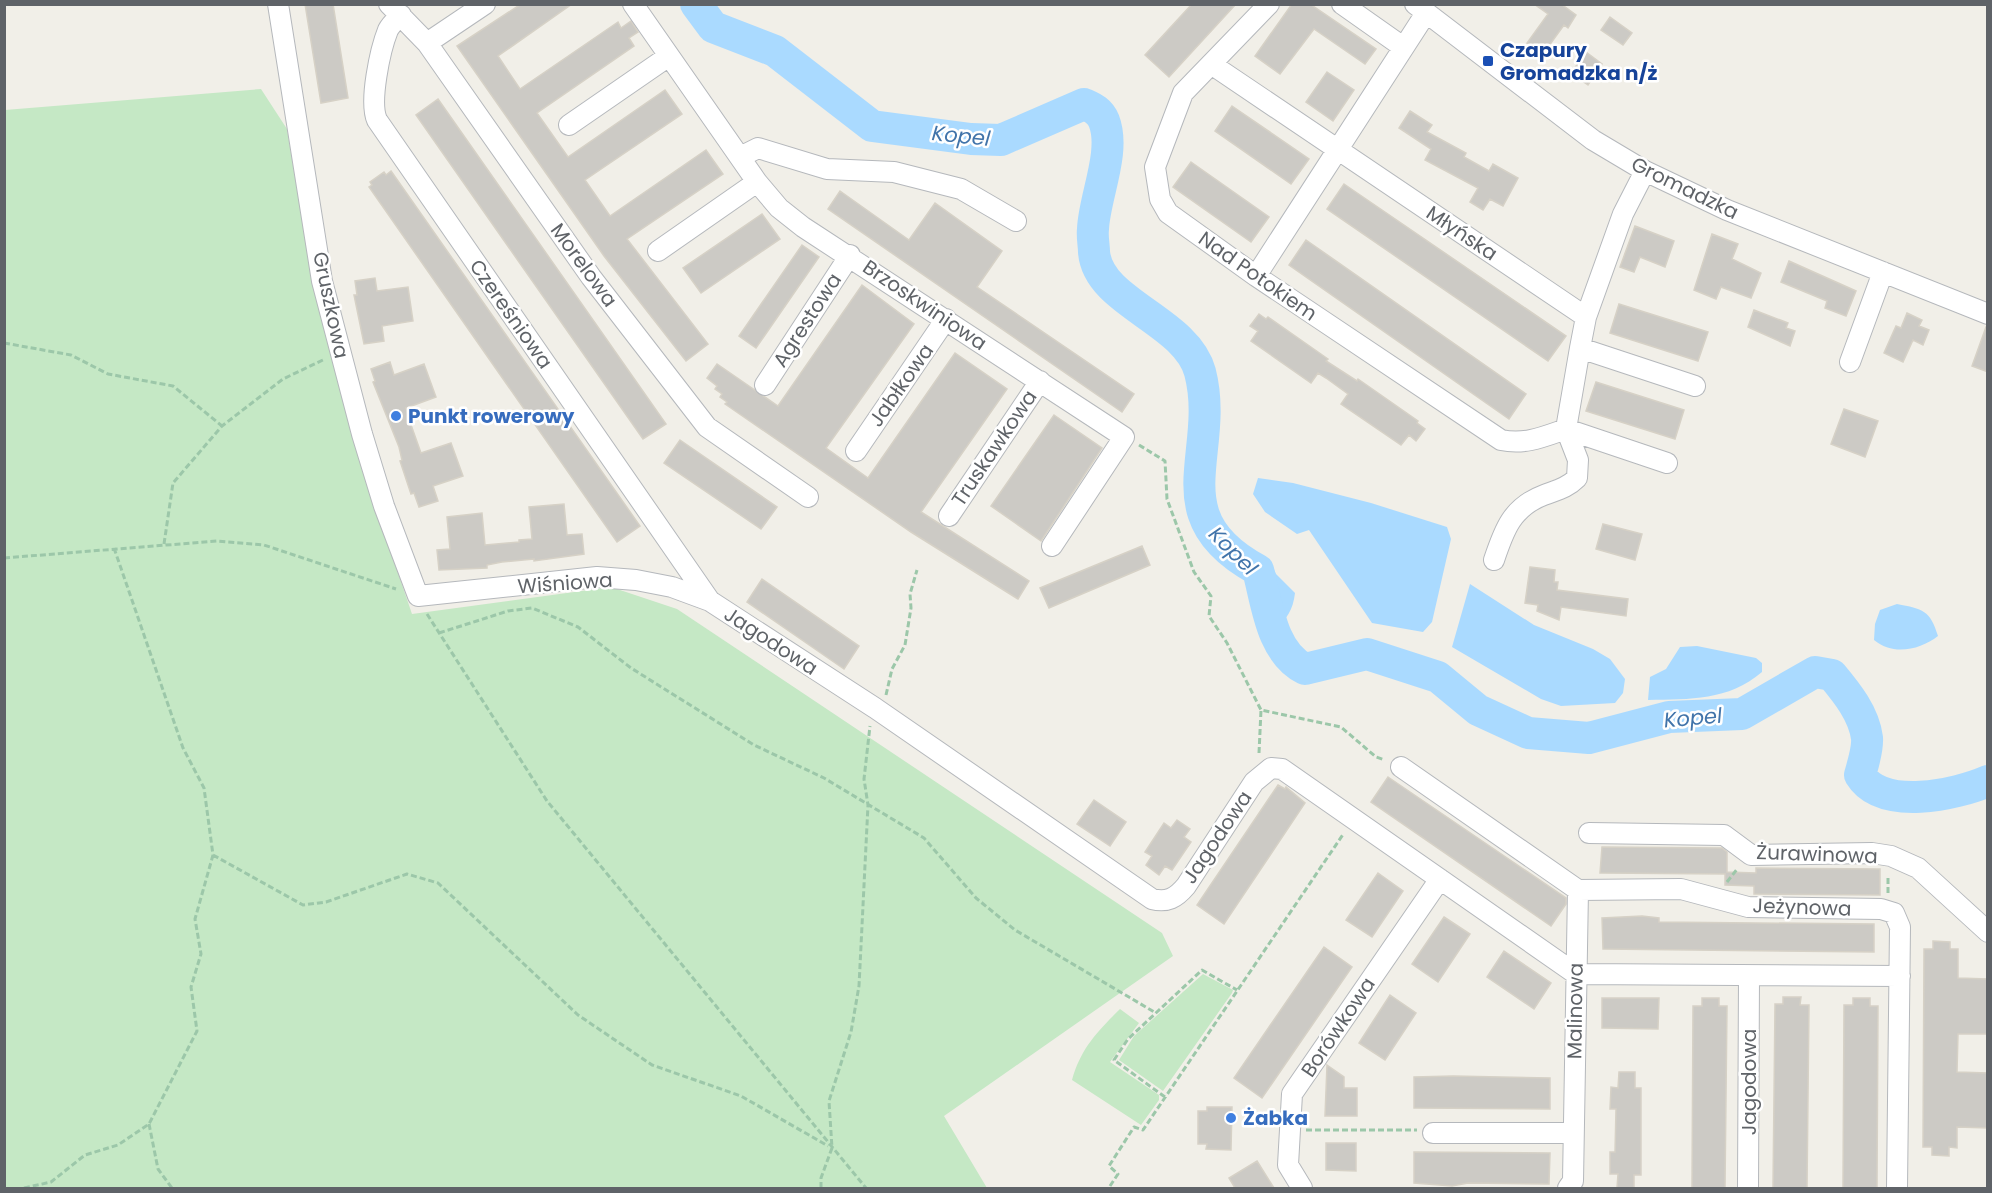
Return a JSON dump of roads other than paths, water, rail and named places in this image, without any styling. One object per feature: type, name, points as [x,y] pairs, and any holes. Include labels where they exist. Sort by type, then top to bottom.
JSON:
[{"type":"street","name":"Gruszkowa","points":[[278,4],[322,281],[384,506],[418,596]]},
{"type":"street","points":[[427,44],[485,4]]},
{"type":"street","name":"Brzoskwiniowa","points":[[633,4],[757,183],[779,208],[1124,437],[1052,546]]},
{"type":"street","name":"Nad Potokiem","points":[[1269,4],[1183,93],[1155,167],[1156,187],[1168,213],[1256,276],[1501,440],[1516,443],[1531,442],[1566,429]]},
{"type":"street","points":[[1342,4],[1403,47]]},
{"type":"street","points":[[1256,276],[1403,47],[1421,9]]},
{"type":"street","name":"Gromadzka","points":[[1421,9],[1593,140],[1645,171],[1727,210],[1988,314]]},
{"type":"street","name":"Morelowa","points":[[395,10],[427,44],[591,277],[707,427],[808,497]]},
{"type":"street","name":"Czereśniowa","points":[[395,10],[387,32],[374,98],[373,110],[378,120],[710,601]]},
{"type":"street","points":[[569,125],[669,56]]},
{"type":"street","name":"Młyńska","points":[[1211,64],[1586,317]]},
{"type":"street","points":[[740,157],[758,148],[827,169],[894,172],[962,189],[1016,221]]},
{"type":"street","points":[[1494,560],[1504,530],[1517,509],[1542,495],[1568,487],[1577,478],[1578,460],[1566,429],[1586,317],[1623,214],[1645,171]]},
{"type":"street","points":[[658,251],[757,183]]},
{"type":"street","name":"Agrestowa","points":[[765,385],[850,255]]},
{"type":"street","points":[[1850,362],[1883,272]]},
{"type":"street","name":"Jabłkowa","points":[[856,451],[946,319]]},
{"type":"street","points":[[1580,348],[1695,386]]},
{"type":"street","name":"Truskawkowa","points":[[949,516],[1040,381]]},
{"type":"street","points":[[1566,429],[1667,463]]},
{"type":"street","name":"Wiśniowa","points":[[418,596],[597,577],[636,580],[672,587],[710,601]]},
{"type":"street","name":"Jagodowa","points":[[710,601],[875,708],[1152,898],[1161,901],[1179,894],[1262,773],[1271,768],[1282,769],[1294,775],[1576,974]]},
{"type":"street","points":[[1401,767],[1578,890]]},
{"type":"street","name":"Żurawinowa","points":[[1589,833],[1724,835],[1749,853],[1872,853],[1888,856],[1918,868],[1988,932]]},
{"type":"street","name":"Borówkowa","points":[[1302,1188],[1288,1165],[1292,1094],[1440,879]]},
{"type":"street","name":"Jeżynowa","points":[[1578,890],[1681,888],[1748,907],[1888,910],[1899,919],[1899,976]]},
{"type":"street","name":"Malinowa","points":[[1568,1188],[1573,1181],[1578,890]]},
{"type":"street","points":[[1576,974],[1899,976],[1897,1188]]},
{"type":"street","name":"Jagodowa","points":[[1748,1188],[1749,976]]},
{"type":"street","points":[[1433,1133],[1573,1133]]},
{"type":"water","points":[[1258,478],[1293,483],[1371,503],[1447,527],[1451,539],[1432,622],[1423,632],[1372,623],[1309,530],[1297,534],[1265,512],[1253,494]]},
{"type":"water","points":[[1272,565],[1276,574],[1295,593],[1289,614],[1274,630],[1260,621],[1252,606],[1246,571]]},
{"type":"water","points":[[1470,584],[1534,625],[1593,649],[1610,659],[1625,679],[1623,693],[1615,703],[1561,706],[1541,699],[1452,647]]},
{"type":"water","points":[[1897,604],[1924,612],[1932,621],[1938,636],[1923,645],[1906,649],[1889,648],[1874,640],[1875,624],[1880,610]]},
{"type":"water","points":[[1697,646],[1756,658],[1762,663],[1762,672],[1736,688],[1722,693],[1694,698],[1648,700],[1650,677],[1666,669],[1680,647]]},
{"type":"waterway","name":"Kopel","points":[[696,4],[713,27],[775,51],[872,126],[971,139],[1001,140],[1084,104],[1098,112],[1104,121],[1107,133],[1106,161],[1093,232],[1094,252],[1099,270],[1110,285],[1178,338],[1192,354],[1200,372],[1204,402],[1199,481],[1201,505],[1210,528],[1228,549],[1258,570],[1272,626],[1278,639],[1285,651],[1305,669],[1367,654],[1438,677],[1478,710],[1528,733],[1589,738],[1669,717],[1742,714],[1815,672],[1832,675],[1859,712],[1867,738],[1860,775],[1871,786],[1885,793],[1920,797],[1958,791],[1988,781]]},
{"type":"place","name":"Czapury Gromadzka n/ż","points":[[1488,61]]},
{"type":"place","name":"Punkt rowerowy","points":[[396,416]]},
{"type":"place","name":"Żabka","points":[[1231,1118]]}]
